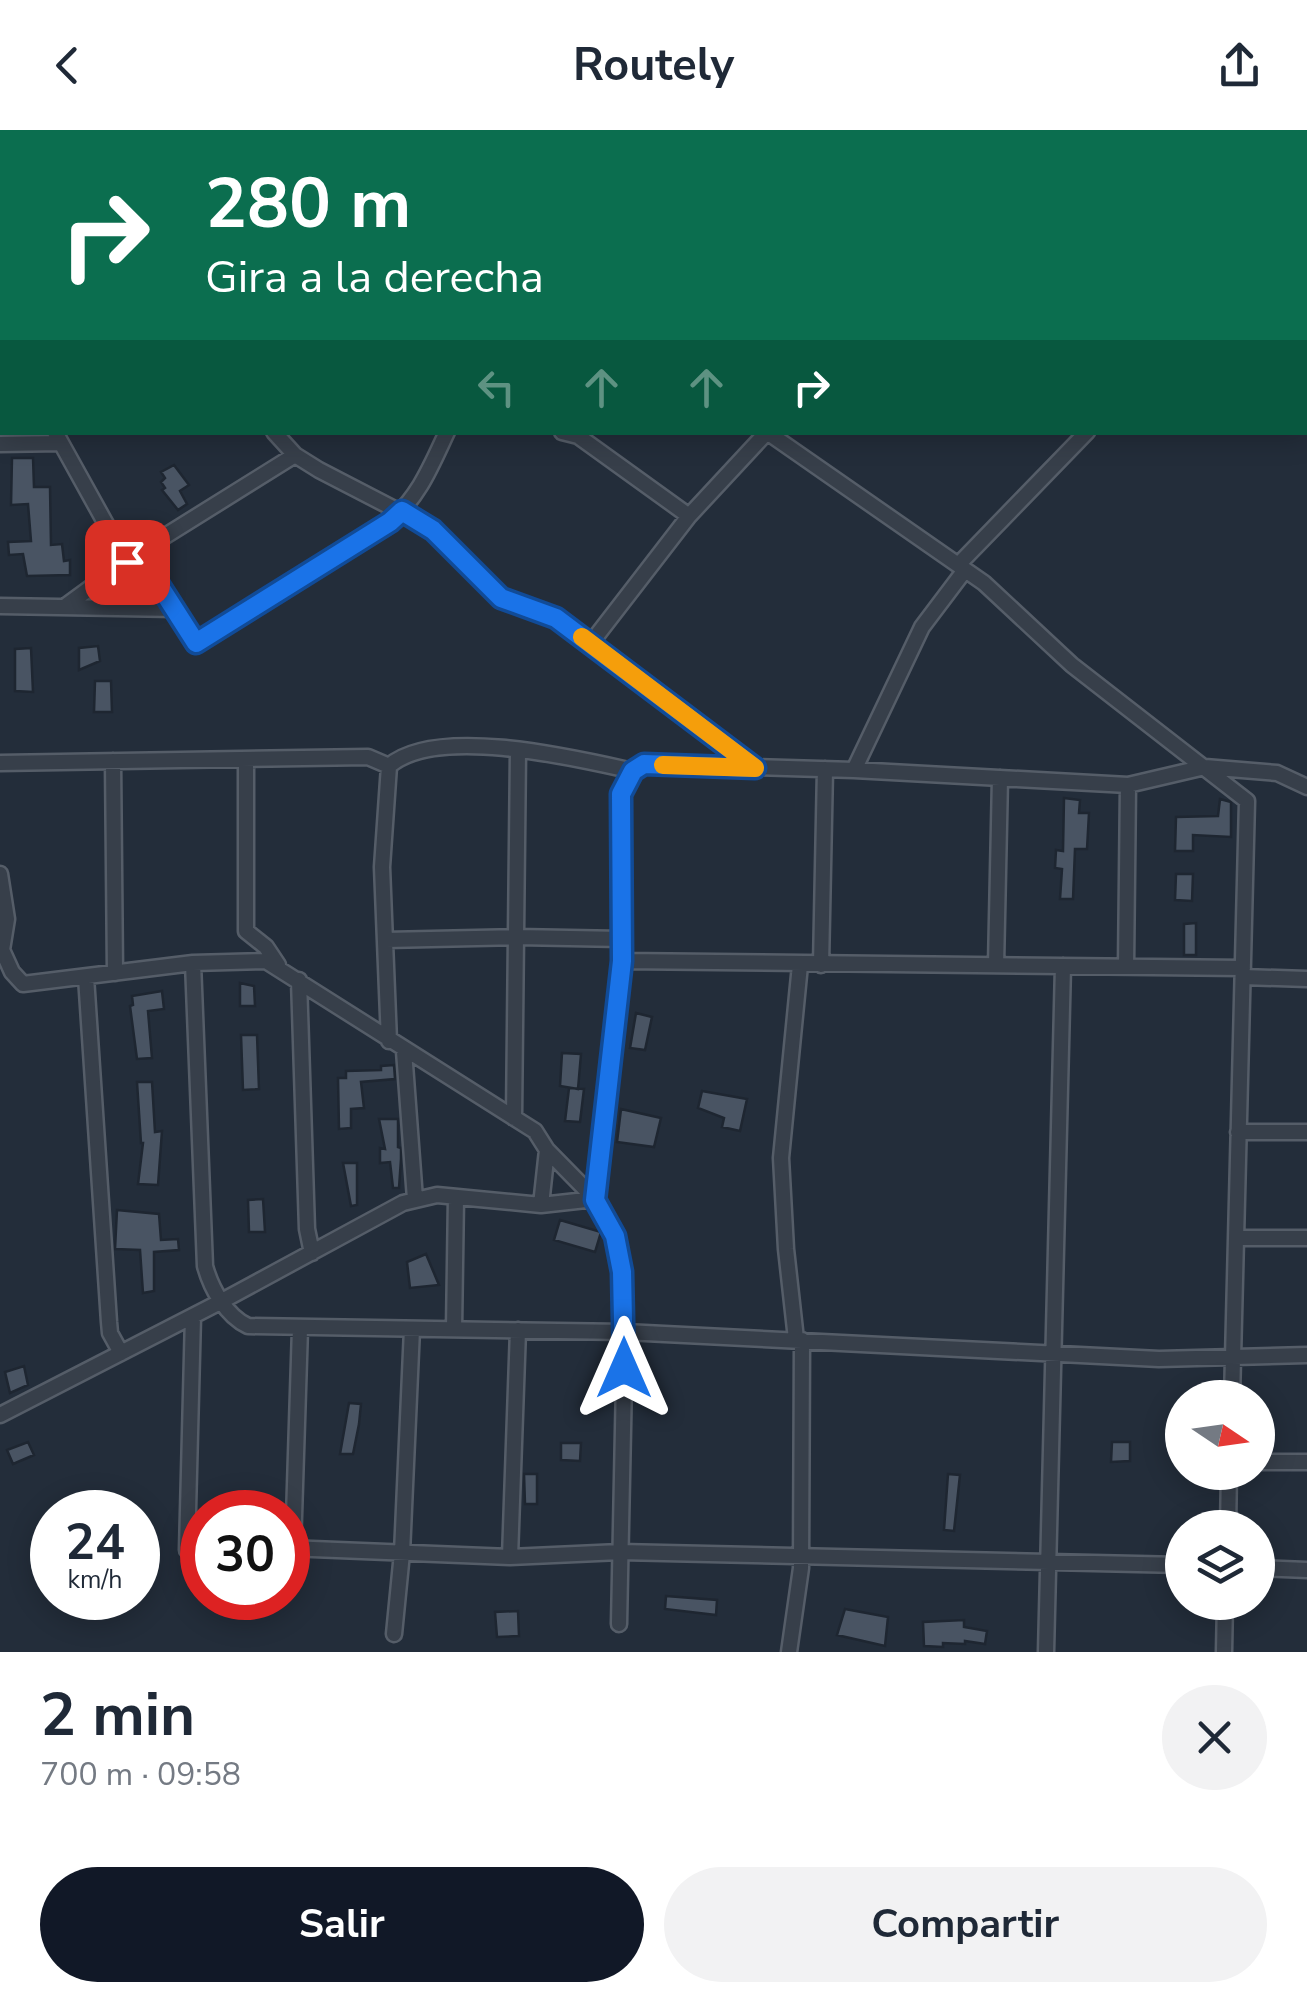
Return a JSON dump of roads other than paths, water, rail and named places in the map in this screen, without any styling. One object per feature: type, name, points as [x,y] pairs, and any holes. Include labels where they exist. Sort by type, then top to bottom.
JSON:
[{"type":"street","points":[[277,435],[295,455],[433,530],[501,598],[556,618],[755,768]]},
{"type":"street","points":[[0,444],[58,438],[132,557],[176,609],[196,643],[390,522],[420,489],[446,435]]},
{"type":"street","points":[[574,435],[688,516]]},
{"type":"street","points":[[591,643],[688,516],[764,435]]},
{"type":"street","points":[[771,435],[984,583],[1072,665],[1247,800],[1232,1380]]},
{"type":"street","points":[[854,770],[922,627],[962,568],[1083,435]]},
{"type":"street","points":[[67,605],[132,557],[295,455]]},
{"type":"street","points":[[0,606],[176,609]]},
{"type":"street","points":[[389,1042],[382,867],[389,766],[432,748],[460,746],[576,758],[633,771]]},
{"type":"street","points":[[514,1118],[518,751]]},
{"type":"street","points":[[0,763],[368,757],[389,766]]},
{"type":"street","points":[[246,758],[246,931],[266,948],[280,968]]},
{"type":"street","points":[[113,761],[115,973]]},
{"type":"street","points":[[595,1200],[622,961],[621,794],[633,771],[644,764],[854,770],[1128,786],[1205,767],[1278,773],[1307,787]]},
{"type":"street","points":[[821,965],[825,769]]},
{"type":"street","points":[[996,965],[1000,778]]},
{"type":"street","points":[[1126,966],[1128,786]]},
{"type":"street","points":[[0,874],[8,918],[2,950],[12,972],[23,984],[193,963],[266,961],[389,1042],[536,1131],[547,1150],[595,1200],[615,1236],[622,1272],[625,1332],[618,1624]]},
{"type":"street","points":[[386,940],[622,939]]},
{"type":"street","points":[[622,961],[1126,966],[1307,979]]},
{"type":"street","points":[[193,963],[205,1266],[222,1301],[234,1317],[248,1326],[625,1332],[1233,1359],[1307,1355]]},
{"type":"street","points":[[790,1652],[801,1557],[799,1340],[786,1249],[781,1158],[800,964]]},
{"type":"street","points":[[1046,1652],[1063,966]]},
{"type":"street","points":[[86,977],[110,1334],[121,1353]]},
{"type":"street","points":[[298,980],[312,1253]]},
{"type":"street","points":[[404,1051],[415,1199]]},
{"type":"street","points":[[1238,1132],[1307,1132]]},
{"type":"street","points":[[541,1205],[547,1150]]},
{"type":"street","points":[[0,1415],[415,1199],[437,1195],[541,1205],[595,1200]]},
{"type":"street","points":[[454,1329],[456,1197]]},
{"type":"street","points":[[1236,1238],[1307,1238]]},
{"type":"street","points":[[188,1490],[193,1316]]},
{"type":"street","points":[[293,1490],[300,1328]]},
{"type":"street","points":[[394,1634],[402,1553],[412,1329]]},
{"type":"street","points":[[510,1557],[518,1330]]},
{"type":"street","points":[[1275,1462],[1307,1462]]},
{"type":"street","points":[[310,1549],[510,1557],[620,1552],[1165,1565]]},
{"type":"street","points":[[1275,1569],[1307,1570]]},
{"type":"street","points":[[1224,1652],[1225,1620]]}]
